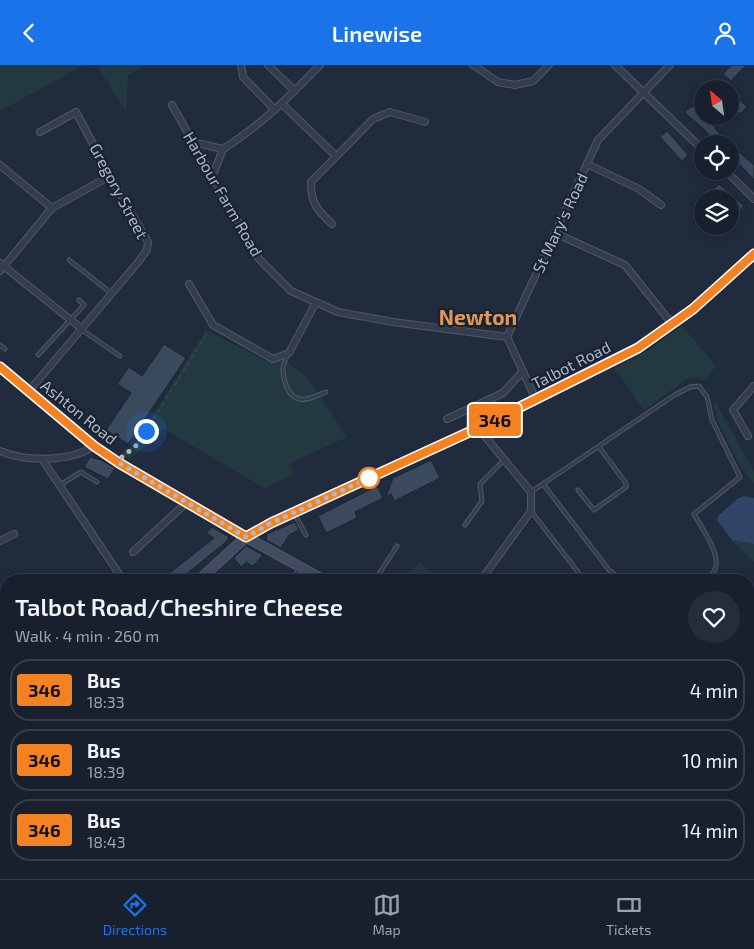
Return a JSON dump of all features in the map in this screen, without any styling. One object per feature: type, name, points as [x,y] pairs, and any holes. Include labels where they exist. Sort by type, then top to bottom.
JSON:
[{"type":"street","points":[[242,65],[243,77],[275,110]]},
{"type":"street","points":[[268,65],[295,91]]},
{"type":"street","points":[[212,177],[223,149],[239,139],[282,104],[320,65]]},
{"type":"street","points":[[473,65],[498,82],[515,85],[533,81],[548,65]]},
{"type":"street","points":[[615,65],[694,141]]},
{"type":"street","name":"St Mary's Road","points":[[507,337],[598,140],[670,65]]},
{"type":"street","points":[[282,104],[336,156]]},
{"type":"street","name":"Harbour Farm Road","points":[[172,105],[259,259],[291,291],[338,312],[393,322],[507,337]]},
{"type":"street","name":"Gregory Street","points":[[29,391],[139,261],[147,250],[148,241],[110,176],[76,112],[40,132]]},
{"type":"street","points":[[332,224],[321,213],[311,197],[311,182],[373,119],[390,112],[425,122]]},
{"type":"street","points":[[192,142],[223,149]]},
{"type":"street","points":[[587,164],[639,189],[661,205]]},
{"type":"street","points":[[0,165],[52,208]]},
{"type":"street","points":[[82,329],[1,267],[52,208],[110,176]]},
{"type":"street","points":[[735,180],[754,199]]},
{"type":"street","points":[[555,233],[624,265],[672,324]]},
{"type":"street","name":"Talbot Road","points":[[206,574],[246,537],[271,523],[478,428],[638,348],[693,309],[754,254]]},
{"type":"street","points":[[189,283],[213,325],[273,359],[289,353],[316,302]]},
{"type":"street","points":[[507,337],[536,400]]},
{"type":"street","name":"Ashton Road","points":[[0,367],[94,446],[119,463],[313,574]]},
{"type":"street","points":[[447,419],[503,393],[523,371]]},
{"type":"street","points":[[748,436],[733,410],[754,386]]},
{"type":"street","points":[[478,428],[531,493],[531,511],[484,574]]},
{"type":"street","points":[[0,451],[11,455],[42,459],[72,455],[94,446]]},
{"type":"street","points":[[42,459],[119,574]]},
{"type":"street","points":[[133,552],[187,502]]},
{"type":"street","points":[[0,541],[14,534]]},
{"type":"lane","points":[[69,260],[111,293]]},
{"type":"lane","points":[[38,355],[84,305],[79,300]]},
{"type":"lane","points":[[82,329],[120,356]]},
{"type":"lane","points":[[0,345],[5,349]]},
{"type":"lane","points":[[289,353],[283,367],[288,391],[294,397],[300,399],[312,398],[326,392]]},
{"type":"lane","points":[[531,493],[673,396],[690,387],[699,386],[707,397],[712,420],[740,477],[694,514],[715,553],[717,566],[712,574]]},
{"type":"lane","points":[[578,490],[594,511],[626,487],[626,483],[599,447]]},
{"type":"lane","points":[[465,525],[482,501],[480,484],[504,460]]},
{"type":"lane","points":[[60,486],[81,472],[97,482]]},
{"type":"lane","points":[[543,484],[609,570],[614,574]]},
{"type":"lane","points":[[531,511],[579,574]]},
{"type":"lane","points":[[294,512],[306,535]]},
{"type":"lane","points":[[379,574],[396,546]]},
{"type":"lane","points":[[296,574],[300,567]]},
{"type":"path","points":[[119,463],[122,457],[138,444],[213,325]]},
{"type":"green space","points":[[0,65],[84,65],[0,111]]},
{"type":"green space","points":[[97,65],[145,65],[128,75],[126,112]]},
{"type":"green space","points":[[682,326],[716,366],[704,381],[698,377],[687,379],[644,410],[614,368],[644,353]]},
{"type":"green space","points":[[206,330],[271,363],[284,359],[307,377],[347,437],[290,463],[294,474],[264,488],[164,429],[129,460],[121,454],[137,441]]},
{"type":"green space","points":[[713,398],[754,471],[754,484],[742,469],[717,419]]},
{"type":"green space","points":[[732,540],[754,544],[754,562]]},
{"type":"green space","points":[[420,563],[434,574],[406,574]]},
{"type":"water","points":[[744,496],[754,498],[754,544],[732,540],[717,520],[718,516],[737,499]]},
{"type":"building","points":[[732,65],[746,65],[732,80],[723,74]]},
{"type":"building","points":[[739,99],[747,107],[739,113]]},
{"type":"building","points":[[692,106],[694,108],[694,121],[691,118],[685,112]]},
{"type":"building","points":[[699,125],[713,125],[721,135],[709,135]]},
{"type":"building","points":[[667,131],[688,155],[682,161],[660,137]]},
{"type":"building","points":[[739,152],[754,165],[754,180],[739,164]]},
{"type":"building","points":[[719,184],[726,190],[713,190]]},
{"type":"building","points":[[739,202],[744,206],[739,211]]},
{"type":"building","points":[[164,344],[186,358],[128,444],[106,430],[131,393],[117,384],[129,367],[142,376]]},
{"type":"building","points":[[90,457],[101,460],[115,468],[108,479],[84,467]]},
{"type":"building","points":[[431,460],[440,478],[394,501],[391,494],[386,497],[393,478]]},
{"type":"building","points":[[377,486],[383,498],[355,512],[357,518],[326,533],[318,516]]},
{"type":"building","points":[[295,522],[299,530],[289,535],[281,548],[266,540],[267,534]]},
{"type":"building","points":[[212,527],[229,537],[227,541],[186,574],[169,574],[214,538],[206,533]]},
{"type":"building","points":[[246,546],[263,555],[253,566],[246,562],[241,567],[234,558]]},
{"type":"bus line","name":"346","points":[[0,367],[94,446],[119,463],[246,537],[271,523],[478,428],[638,348],[693,309],[754,254]]},
{"type":"district","name":"Newton","points":[[478,318]]},
{"type":"route","points":[[146,431],[138,444],[122,457],[119,463],[246,537],[271,523],[369,478]]}]
